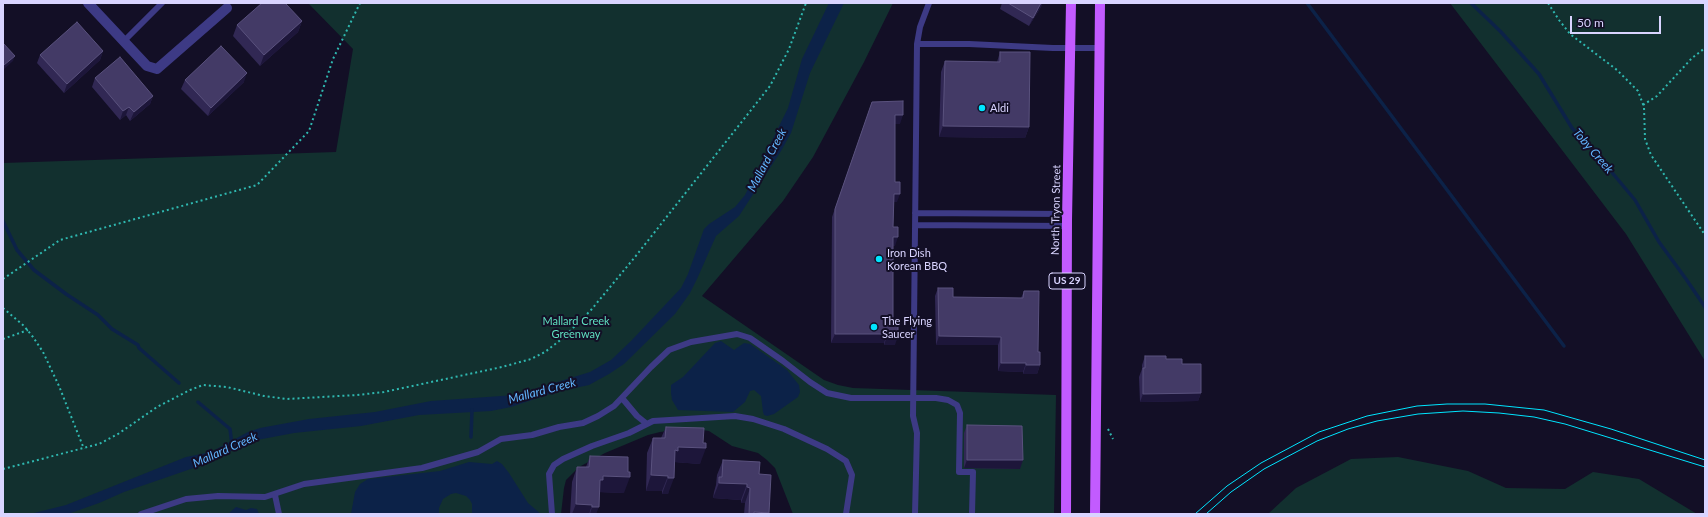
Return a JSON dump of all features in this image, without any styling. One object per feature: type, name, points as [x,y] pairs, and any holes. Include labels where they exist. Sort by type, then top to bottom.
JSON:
[{"type":"main road","name":"North Tryon Street","points":[[1066,514],[1067,214],[1071,3]]},
{"type":"main road","name":"US 29","points":[[1095,514],[1100,3]]},
{"type":"street","points":[[88,3],[147,66],[157,69],[226,6]]},
{"type":"lane","points":[[124,41],[162,3]]},
{"type":"lane","points":[[915,514],[916,433],[913,416],[913,398],[917,44],[920,26],[929,3]]},
{"type":"lane","points":[[917,44],[1099,48]]},
{"type":"lane","points":[[915,213],[1067,214]]},
{"type":"lane","points":[[915,225],[1067,226]]},
{"type":"lane","points":[[141,514],[186,499],[218,496],[257,498],[275,495],[304,484],[422,468],[482,450],[501,439],[532,435],[559,427],[582,423],[608,410],[622,398],[669,350],[691,342],[737,334],[750,338],[826,393],[851,398],[941,399],[953,403],[959,408],[960,472],[973,472],[972,514]]},
{"type":"lane","points":[[622,398],[637,416],[647,424]]},
{"type":"lane","points":[[552,514],[548,478],[550,471],[554,465],[576,453],[629,433],[657,420],[738,416],[784,429],[827,449],[846,461],[852,475],[846,514]]},
{"type":"lane","points":[[275,495],[279,514]]},
{"type":"path","points":[[3,279],[60,240],[257,185],[308,131],[333,59],[360,3]]},
{"type":"path","points":[[3,469],[18,464],[84,449],[106,441],[157,406],[203,385],[227,387],[282,399],[356,395],[384,392],[502,367],[530,359],[545,352],[563,338],[591,310],[770,86],[789,49],[806,3]]},
{"type":"path","points":[[1548,3],[1558,20],[1570,34],[1611,65],[1634,87],[1640,95],[1643,105],[1644,134],[1651,155],[1705,235]]},
{"type":"path","points":[[1643,105],[1657,96],[1692,58],[1705,48]]},
{"type":"path","points":[[3,308],[28,330],[43,352],[59,386],[84,449]]},
{"type":"path","points":[[3,339],[28,330]]},
{"type":"green space","name":"Mallard Creek Greenway","points":[[308,3],[893,3],[864,62],[813,157],[783,201],[702,296],[824,380],[838,385],[853,388],[1056,395],[1054,514],[793,514],[775,468],[767,460],[758,453],[732,446],[709,431],[690,428],[648,435],[605,453],[579,467],[566,480],[561,514],[3,514],[3,163],[336,152],[353,49]]},
{"type":"green space","points":[[1450,3],[1705,3],[1705,361],[1626,234]]},
{"type":"green space","points":[[1398,457],[1468,471],[1506,488],[1565,489],[1593,472],[1639,479],[1697,514],[1268,514],[1296,488],[1351,459]]},
{"type":"water","name":"Mallard Creek","points":[[829,3],[844,3],[810,73],[791,133],[781,151],[739,216],[716,236],[690,293],[675,314],[624,364],[609,374],[589,385],[556,392],[511,407],[491,411],[419,415],[361,426],[294,433],[257,440],[231,451],[211,462],[124,492],[68,514],[30,514],[66,505],[186,457],[211,452],[248,432],[260,428],[309,419],[375,412],[431,401],[515,395],[590,372],[611,360],[681,288],[688,274],[704,229],[735,207],[745,195],[788,108],[802,59]]},
{"type":"water","points":[[721,341],[734,350],[744,343],[750,344],[787,370],[799,385],[800,392],[798,397],[774,414],[767,416],[764,415],[763,412],[761,396],[754,390],[750,391],[745,402],[733,412],[678,410],[672,400],[671,385],[683,377],[715,343]]},
{"type":"water","points":[[497,461],[502,464],[509,473],[528,503],[541,514],[472,514],[472,504],[470,500],[466,496],[456,493],[443,499],[439,508],[439,514],[351,514],[355,492],[360,484],[368,479],[440,471],[469,462],[492,464]]},
{"type":"water","points":[[236,507],[246,510],[251,508],[257,509],[259,514],[228,514]]},
{"type":"building","points":[[262,3],[285,3],[302,21],[264,55],[237,25]]},
{"type":"building","points":[[1008,3],[1041,3],[1033,18]]},
{"type":"building","points":[[77,22],[103,51],[67,84],[40,55]]},
{"type":"building","points":[[3,43],[15,56],[4,65],[3,64]]},
{"type":"building","points":[[221,46],[247,73],[211,108],[185,80]]},
{"type":"building","points":[[1000,52],[1030,52],[1029,127],[943,126],[945,61],[1000,62]]},
{"type":"building","points":[[120,57],[153,96],[134,112],[129,107],[123,111],[95,78]]},
{"type":"building","points":[[903,101],[903,115],[895,115],[895,182],[900,182],[900,194],[894,194],[893,227],[898,227],[898,237],[893,237],[893,325],[898,325],[898,336],[887,336],[887,334],[835,334],[835,209],[872,102]]},
{"type":"building","points":[[938,288],[953,288],[953,297],[1023,298],[1024,291],[1039,291],[1038,352],[1040,352],[1040,365],[1026,365],[1026,363],[1001,363],[1001,337],[939,336]]},
{"type":"building","points":[[1145,356],[1166,356],[1166,359],[1182,359],[1182,364],[1201,364],[1201,393],[1143,394],[1143,368],[1145,368]]},
{"type":"building","points":[[967,425],[1022,426],[1023,460],[967,460]]},
{"type":"building","points":[[666,427],[704,428],[703,443],[706,443],[706,448],[678,447],[678,451],[675,450],[674,478],[668,478],[668,476],[651,475],[653,438],[665,438]]},
{"type":"building","points":[[590,456],[628,457],[628,472],[630,472],[630,477],[603,476],[603,480],[600,480],[599,507],[576,504],[577,467],[589,467]]},
{"type":"building","points":[[723,460],[760,462],[759,474],[771,475],[769,513],[754,512],[754,514],[749,514],[750,488],[747,487],[747,484],[719,483],[719,477],[722,477]]},
{"type":"waterway","points":[[1307,3],[1564,346]]},
{"type":"waterway","name":"Toby Creek","points":[[1471,3],[1501,32],[1539,74],[1572,128],[1594,151],[1635,200],[1659,242],[1705,307]]},
{"type":"waterway","points":[[3,221],[17,250],[34,270],[66,294],[98,315],[112,329],[138,345],[139,348],[179,383]]},
{"type":"waterway","name":"Mallard Creek","points":[[198,402],[230,429],[232,445]]},
{"type":"waterway","points":[[471,437],[472,410]]},
{"type":"tram line","points":[[1195,514],[1227,486],[1261,463],[1319,432],[1367,416],[1417,406],[1485,404],[1544,410],[1611,429],[1705,460]]},
{"type":"tram line","points":[[1206,514],[1231,492],[1264,469],[1317,441],[1348,429],[1377,421],[1418,414],[1463,411],[1534,417],[1565,424],[1705,467]]},
{"type":"place","name":"Aldi","points":[[982,108]]},
{"type":"place","name":"Iron Dish Korean BBQ","points":[[879,259]]},
{"type":"place","name":"The Flying Saucer","points":[[874,327]]}]
